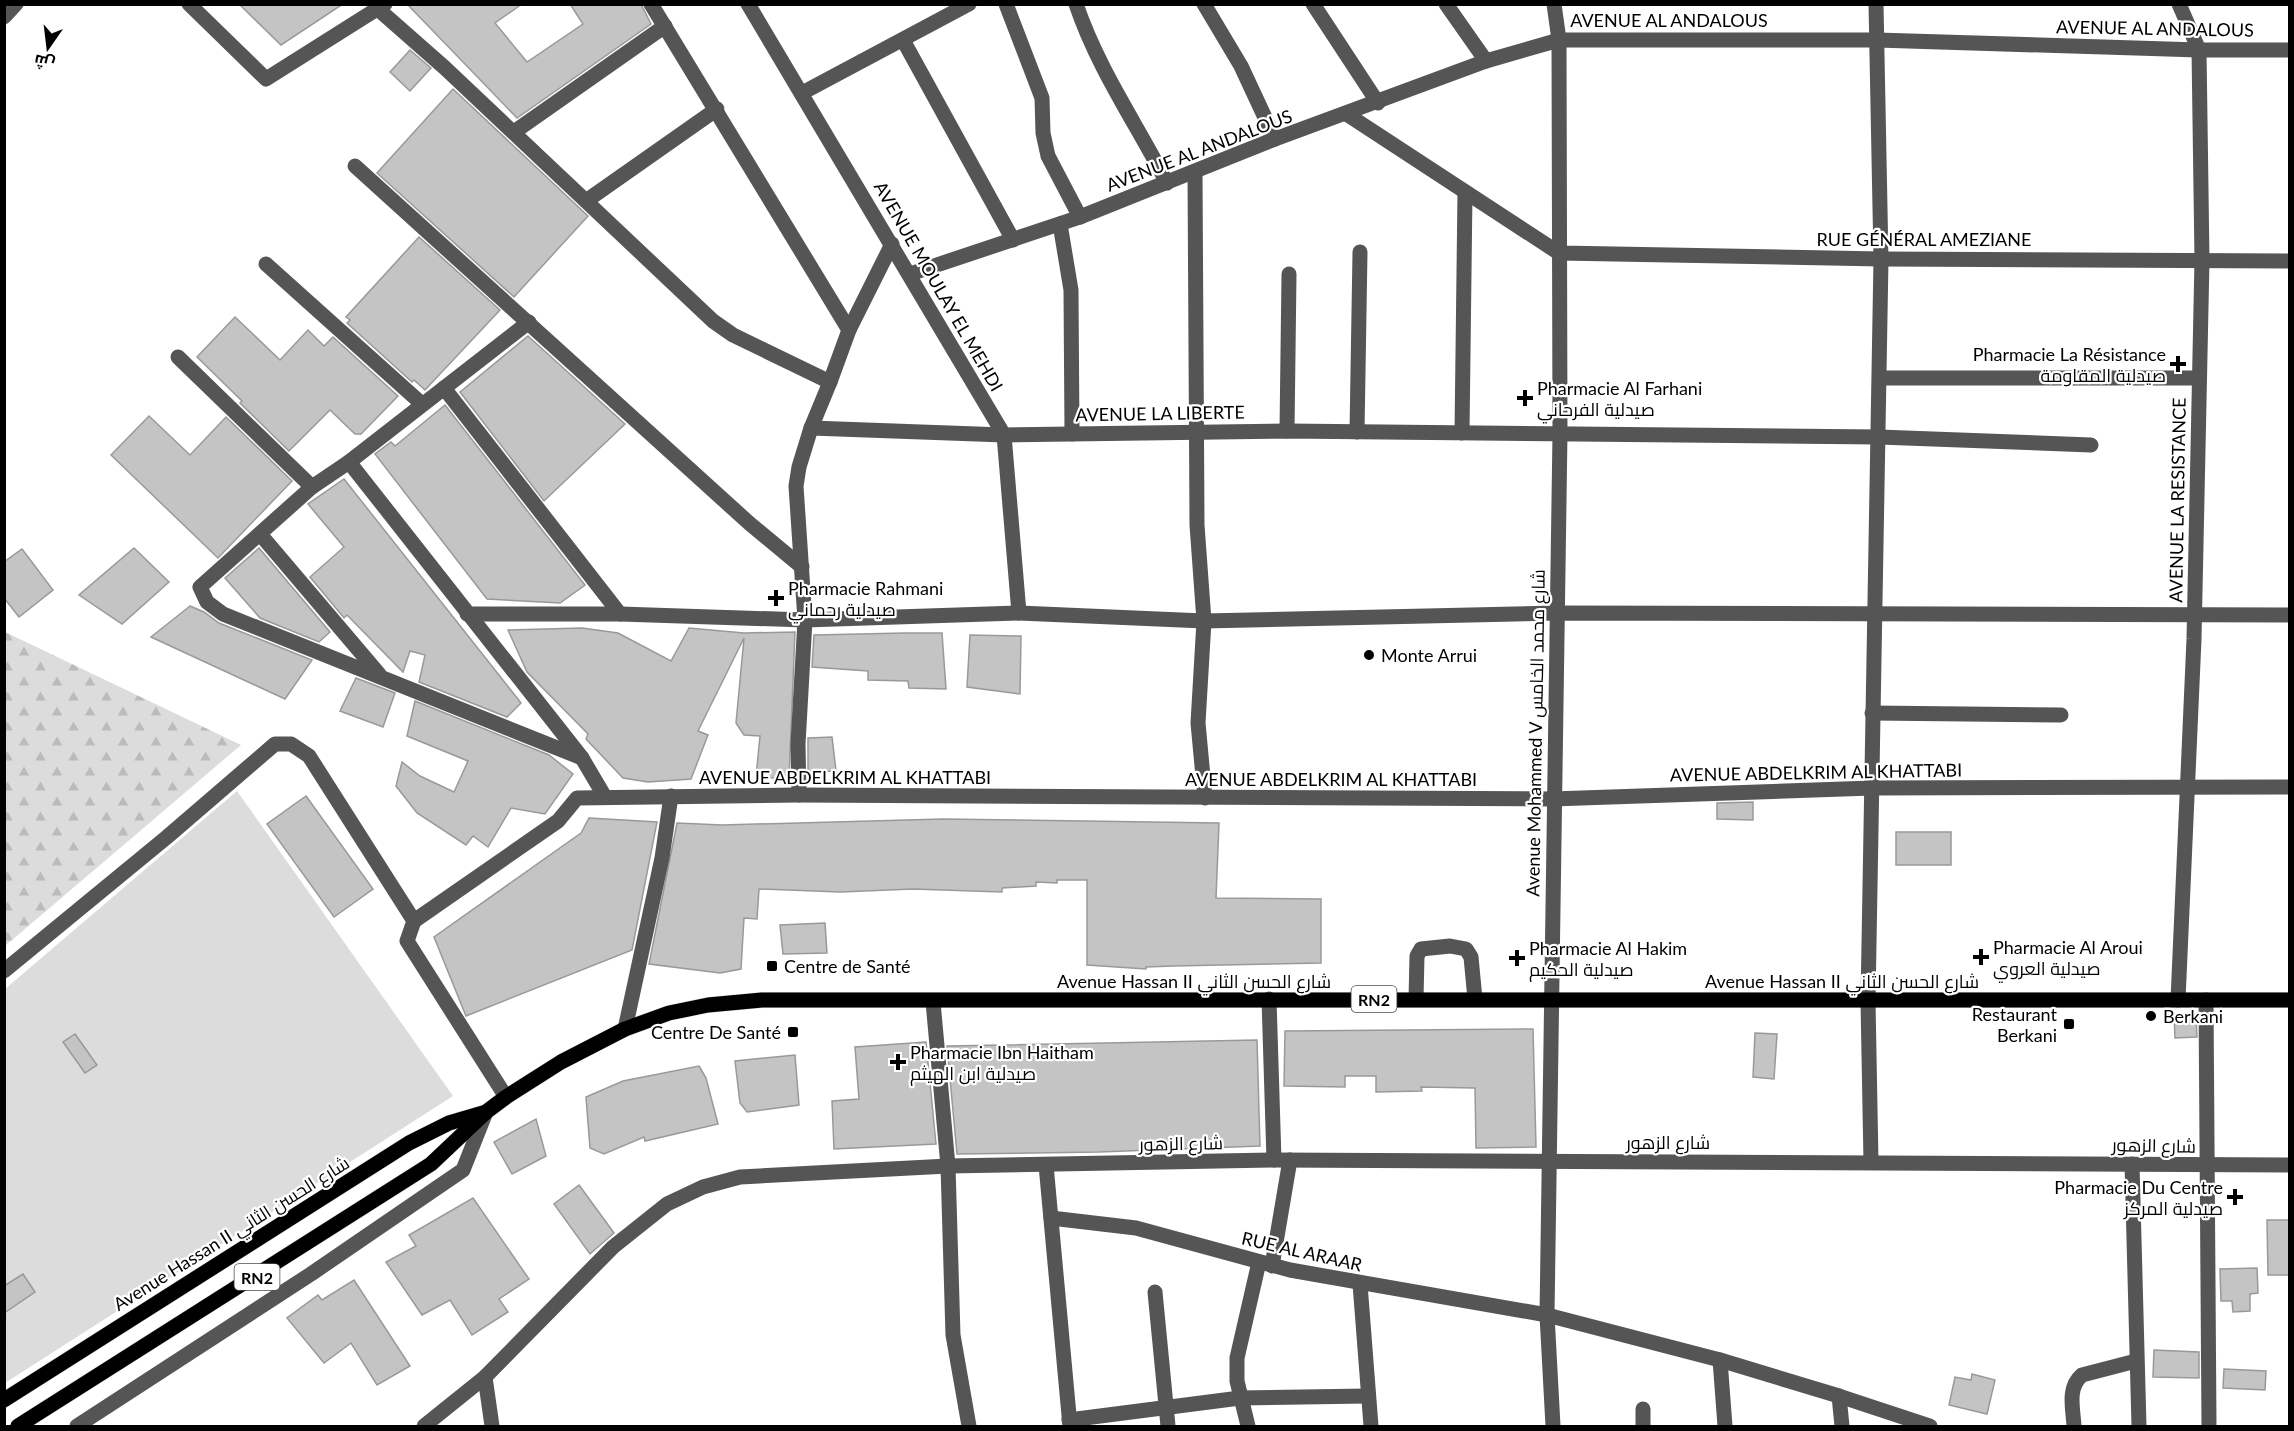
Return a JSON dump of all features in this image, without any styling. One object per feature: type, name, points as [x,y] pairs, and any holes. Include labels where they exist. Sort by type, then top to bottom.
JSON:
[{"type":"main road","name":"Avenue Hassan II شارع الحسن الثاني","points":[[18,1426],[431,1164],[486,1112],[561,1062],[625,1029],[669,1013],[708,1005],[762,1000],[933,1002],[1475,999],[1551,1002],[2289,1000]]},
{"type":"main road","name":"Avenue Hassan II شارع الحسن الثاني","points":[[4,1400],[409,1143],[449,1123],[486,1112]]},
{"type":"street","points":[[189,4],[266,79],[381,7],[722,328],[830,382]]},
{"type":"street","points":[[651,4],[717,109],[849,330]]},
{"type":"street","name":"AVENUE MOULAY EL MEHDI","points":[[748,4],[1004,435],[1019,613]]},
{"type":"street","points":[[802,93],[903,40],[943,10],[969,4]]},
{"type":"street","points":[[1006,4],[1042,98],[1043,133],[1048,156],[1080,217]]},
{"type":"street","points":[[1076,4],[1097,60],[1140,131],[1167,183]]},
{"type":"street","points":[[1204,4],[1240,66],[1275,139]]},
{"type":"street","points":[[1313,4],[1378,103]]},
{"type":"street","points":[[1446,4],[1486,61]]},
{"type":"street","name":"Avenue Mohammed V شارع محمد الخامس","points":[[1553,1426],[1546,1315],[1551,1161],[1552,799],[1560,433],[1559,40],[1554,4]]},
{"type":"street","points":[[1871,1162],[1868,1001],[1881,259],[1876,4]]},
{"type":"street","name":"AVENUE LA RESISTANCE","points":[[2178,1000],[2195,613],[2202,260],[2199,50],[2179,4]]},
{"type":"street","points":[[514,132],[664,26]]},
{"type":"street","points":[[903,40],[1013,240]]},
{"type":"street","name":"AVENUE AL ANDALOUS","points":[[910,274],[1080,217],[1275,139],[1348,115],[1486,61],[1559,40],[1877,40],[2199,50],[2289,50]]},
{"type":"street","points":[[586,201],[717,109]]},
{"type":"street","points":[[1348,115],[1559,253]]},
{"type":"street","points":[[355,166],[749,523],[802,567]]},
{"type":"street","points":[[1195,172],[1197,525],[1204,621],[1198,723],[1205,798]]},
{"type":"street","points":[[1462,433],[1465,192]]},
{"type":"street","points":[[1060,224],[1071,290],[1072,434]]},
{"type":"street","points":[[799,795],[798,744],[805,621],[796,486],[811,428],[849,330],[892,244]]},
{"type":"street","points":[[1357,432],[1360,252]]},
{"type":"street","name":"RUE GÉNÉRAL AMEZIANE","points":[[1559,253],[1881,259],[2289,261]]},
{"type":"street","points":[[266,264],[422,404]]},
{"type":"street","points":[[1287,432],[1289,274]]},
{"type":"street","points":[[529,322],[350,462],[312,487],[200,587],[207,602],[223,614],[582,758]]},
{"type":"street","points":[[178,357],[312,487]]},
{"type":"street","points":[[1880,378],[2198,378]]},
{"type":"street","points":[[444,388],[620,614]]},
{"type":"street","name":"AVENUE LA LIBERTE","points":[[811,428],[1004,435],[1357,432],[1879,437],[2091,445]]},
{"type":"street","points":[[350,462],[582,758],[605,797]]},
{"type":"street","points":[[260,534],[381,676]]},
{"type":"street","points":[[467,614],[620,614],[805,621],[1019,613],[1204,621],[1556,613],[2289,615]]},
{"type":"street","points":[[1872,713],[2061,715]]},
{"type":"street","points":[[4,971],[167,837],[275,744],[291,744],[309,756],[414,921],[407,941],[506,1097]]},
{"type":"street","name":"AVENUE ABDELKRIM AL KHATTABI","points":[[414,921],[558,821],[578,798],[799,795],[1552,799],[1872,788],[2289,787]]},
{"type":"street","points":[[625,1029],[662,858],[671,796]]},
{"type":"street","points":[[1416,999],[1417,956],[1421,949],[1450,946],[1466,949],[1471,957],[1475,999]]},
{"type":"street","points":[[1248,1426],[1240,1398],[1237,1358],[1266,1264],[1282,1160],[1269,999]]},
{"type":"street","points":[[2206,1000],[2209,1426]]},
{"type":"street","points":[[933,1002],[948,1166],[953,1335],[969,1426]]},
{"type":"street","points":[[77,1426],[311,1274],[463,1170],[486,1112]]},
{"type":"street","name":"شارع الزهور","points":[[423,1426],[485,1377],[613,1246],[667,1204],[703,1187],[740,1177],[948,1166],[1282,1160],[2289,1166]]},
{"type":"street","points":[[2132,1164],[2139,1426]]},
{"type":"street","points":[[1046,1165],[1070,1423],[1167,1406],[1240,1398],[1367,1396]]},
{"type":"street","name":"RUE AL ARAAR","points":[[1051,1218],[1136,1228],[1266,1264],[1360,1284],[1546,1315],[1720,1360],[1930,1426]]},
{"type":"street","points":[[1360,1284],[1371,1426]]},
{"type":"street","points":[[1155,1292],[1168,1426]]},
{"type":"street","points":[[1720,1360],[1725,1426]]},
{"type":"street","points":[[2074,1426],[2072,1393],[2075,1381],[2082,1375],[2136,1361]]},
{"type":"street","points":[[485,1377],[492,1426]]},
{"type":"street","points":[[1839,1396],[1842,1426]]},
{"type":"street","points":[[1643,1409],[1643,1426]]},
{"type":"green space","points":[[5,632],[241,745],[4,946]]},
{"type":"green space","points":[[237,791],[453,1096],[5,1383],[5,989]]},
{"type":"building","points":[[239,4],[343,4],[281,45]]},
{"type":"building","points":[[407,4],[522,4],[495,23],[527,62],[583,24],[570,4],[641,4],[651,24],[517,118]]},
{"type":"building","points":[[410,50],[431,68],[410,91],[390,72]]},
{"type":"building","points":[[453,89],[588,216],[514,297],[377,173]]},
{"type":"building","points":[[419,237],[500,310],[425,390],[414,380],[412,382],[347,323],[350,320],[346,317]]},
{"type":"building","points":[[235,317],[280,360],[308,330],[324,346],[333,337],[398,396],[361,434],[355,434],[330,410],[289,451],[197,357]]},
{"type":"building","points":[[528,336],[625,424],[544,501],[460,392]]},
{"type":"building","points":[[445,405],[585,585],[560,603],[487,599],[375,454],[391,442],[395,446]]},
{"type":"building","points":[[149,416],[190,455],[226,417],[292,481],[218,558],[111,455]]},
{"type":"building","points":[[344,479],[521,703],[507,717],[419,682],[425,655],[410,651],[403,672],[347,615],[344,618],[310,577],[344,547],[308,504]]},
{"type":"building","points":[[134,548],[169,582],[122,624],[79,595]]},
{"type":"building","points":[[259,548],[330,632],[319,642],[260,618],[225,578]]},
{"type":"building","points":[[22,549],[53,590],[19,617],[4,598],[4,562]]},
{"type":"building","points":[[190,606],[204,612],[219,623],[312,660],[285,699],[151,637]]},
{"type":"building","points":[[582,628],[618,633],[671,661],[689,628],[744,633],[795,632],[789,779],[756,777],[760,736],[744,735],[736,723],[744,638],[698,731],[708,735],[691,779],[648,782],[623,778],[586,739],[588,734],[527,672],[508,630]]},
{"type":"building","points":[[942,633],[946,689],[909,688],[908,681],[868,680],[868,671],[812,667],[814,635]]},
{"type":"building","points":[[970,635],[1021,636],[1020,694],[967,687]]},
{"type":"building","points":[[356,678],[395,693],[383,727],[340,711]]},
{"type":"building","points":[[415,701],[549,755],[573,774],[545,814],[511,808],[488,847],[473,836],[466,845],[417,813],[396,786],[402,762],[420,776],[454,792],[468,761],[407,736]]},
{"type":"building","points":[[832,737],[836,771],[808,772],[808,738]]},
{"type":"building","points":[[306,796],[373,889],[334,917],[267,824]]},
{"type":"building","points":[[1753,802],[1753,820],[1717,819],[1717,803]]},
{"type":"building","points":[[589,818],[657,822],[632,950],[466,1016],[434,937],[581,833]]},
{"type":"building","points":[[943,819],[1219,823],[1216,898],[1321,899],[1321,963],[1173,966],[1146,967],[1146,969],[1087,965],[1087,880],[1057,880],[1057,883],[1036,882],[1036,886],[1002,888],[1002,892],[913,889],[840,892],[759,889],[757,919],[744,918],[741,969],[720,973],[649,964],[677,823],[722,825]]},
{"type":"building","points":[[1896,832],[1951,832],[1951,865],[1896,865]]},
{"type":"building","points":[[825,923],[827,953],[783,954],[780,925]]},
{"type":"building","points":[[2174,1014],[2196,1014],[2197,1037],[2175,1038]]},
{"type":"building","points":[[1533,1029],[1536,1147],[1476,1148],[1475,1088],[1421,1087],[1422,1091],[1376,1092],[1376,1076],[1345,1076],[1345,1087],[1284,1086],[1285,1031]]},
{"type":"building","points":[[1755,1033],[1777,1034],[1774,1079],[1753,1077]]},
{"type":"building","points":[[75,1034],[97,1065],[85,1073],[63,1042]]},
{"type":"building","points":[[1257,1040],[1260,1146],[957,1154],[947,1046]]},
{"type":"building","points":[[926,1042],[936,1144],[834,1149],[832,1101],[859,1099],[855,1047]]},
{"type":"building","points":[[795,1055],[799,1105],[747,1112],[740,1103],[735,1061]]},
{"type":"building","points":[[699,1066],[706,1078],[718,1124],[645,1141],[644,1137],[604,1154],[590,1148],[586,1097],[623,1081]]},
{"type":"building","points":[[536,1119],[546,1156],[512,1174],[494,1142]]},
{"type":"building","points":[[579,1185],[614,1233],[590,1254],[554,1204]]},
{"type":"building","points":[[473,1198],[529,1279],[499,1299],[508,1312],[472,1335],[450,1300],[422,1315],[386,1262],[416,1246],[409,1235]]},
{"type":"building","points":[[2267,1220],[2289,1220],[2289,1275],[2268,1275]]},
{"type":"building","points":[[2257,1268],[2258,1293],[2250,1294],[2250,1311],[2233,1312],[2232,1301],[2221,1301],[2220,1269]]},
{"type":"building","points":[[23,1274],[35,1292],[4,1313],[4,1286]]},
{"type":"building","points":[[354,1280],[410,1366],[377,1385],[351,1343],[324,1363],[287,1318],[318,1295],[322,1300]]},
{"type":"building","points":[[2154,1350],[2199,1352],[2199,1378],[2153,1377]]},
{"type":"building","points":[[2224,1369],[2266,1371],[2265,1390],[2223,1388]]},
{"type":"building","points":[[1972,1374],[1995,1380],[1987,1414],[1949,1405],[1955,1377],[1971,1380]]},
{"type":"place","name":"Pharmacie La Résistance صيدلية المقاومة","points":[[2178,364]]},
{"type":"place","name":"Pharmacie Al Farhani صيدلية الفرحاني","points":[[1525,398]]},
{"type":"place","name":"Pharmacie Rahmani صيدلية رحماني","points":[[776,598]]},
{"type":"place","name":"Monte Arrui","points":[[1369,655]]},
{"type":"place","name":"Pharmacie Al Aroui صيدلية العروي","points":[[1981,957]]},
{"type":"place","name":"Pharmacie Al Hakim صيدلية الحكيم","points":[[1517,958]]},
{"type":"place","name":"Centre de Santé","points":[[772,966]]},
{"type":"place","name":"Berkani","points":[[2151,1016]]},
{"type":"place","name":"Restaurant Berkani","points":[[2069,1024]]},
{"type":"place","name":"Centre De Santé","points":[[793,1032]]},
{"type":"place","name":"Pharmacie Ibn Haitham صيدلية ابن الهيثم","points":[[898,1062]]},
{"type":"place","name":"Pharmacie Du Centre صيدلية المركز","points":[[2235,1197]]}]
